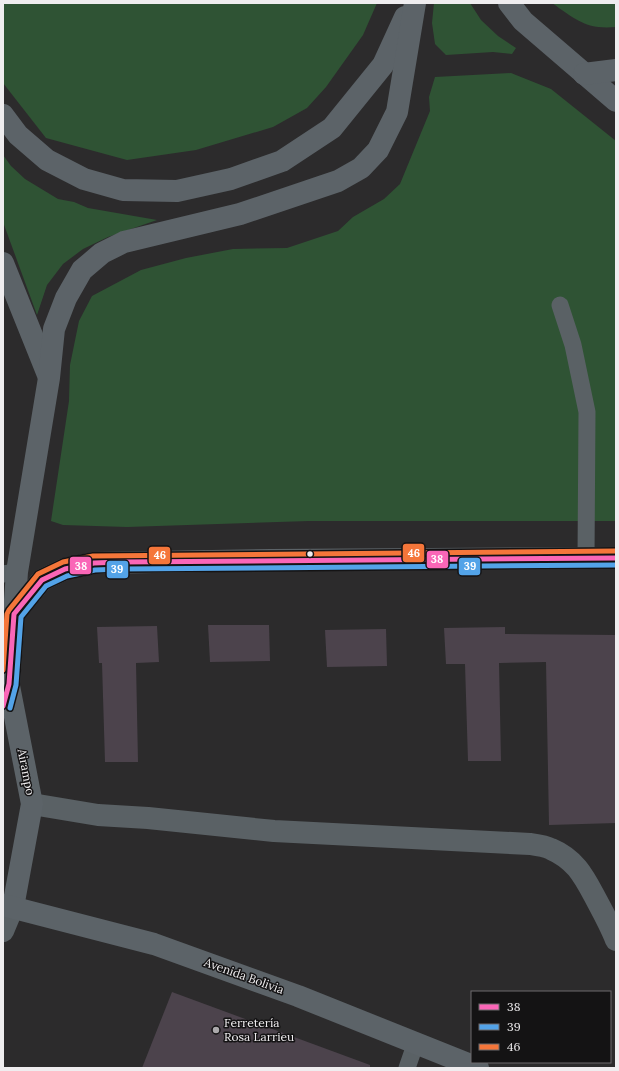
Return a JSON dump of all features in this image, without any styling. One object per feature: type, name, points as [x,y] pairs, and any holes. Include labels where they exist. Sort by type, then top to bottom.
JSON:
[{"type":"main road","points":[[3,115],[18,135],[47,160],[84,179],[123,190],[177,191],[231,179],[282,161],[332,128],[383,65],[411,3]]},
{"type":"main road","name":"Airampo","points":[[3,706],[9,684],[14,614],[10,573],[49,378],[54,329],[66,298],[82,270],[102,253],[124,242],[240,214],[338,181],[361,168],[378,150],[397,112],[415,3]]},
{"type":"main road","points":[[509,3],[523,21],[616,101]]},
{"type":"main road","points":[[584,74],[616,70]]},
{"type":"main road","points":[[3,263],[49,378]]},
{"type":"main road","points":[[14,614],[42,580],[65,569],[94,563],[278,560],[616,558]]},
{"type":"main road","name":"Airampo","points":[[6,907],[32,804],[9,684]]},
{"type":"main road","name":"Avenida Bolivia","points":[[6,907],[154,944],[298,996],[478,1068]]},
{"type":"street","points":[[32,804],[98,815],[148,818],[274,831],[530,844],[551,849],[568,859],[578,868],[585,878],[612,929],[616,940]]},
{"type":"street","points":[[3,931],[6,907]]},
{"type":"lane","points":[[560,305],[573,345],[587,412],[586,558]]},
{"type":"lane","points":[[407,1068],[416,1042]]},
{"type":"green space","points":[[3,3],[377,3],[363,35],[326,87],[307,108],[273,127],[196,150],[127,160],[46,138],[3,83]]},
{"type":"green space","points":[[434,3],[470,3],[481,20],[498,36],[516,48],[512,54],[493,52],[446,55],[435,44],[432,23]]},
{"type":"green space","points":[[552,3],[616,3],[616,27],[597,27],[581,22]]},
{"type":"green space","points":[[511,73],[551,89],[616,141],[616,521],[309,521],[127,527],[63,525],[51,521],[69,401],[70,365],[79,321],[92,296],[141,270],[186,258],[233,249],[287,248],[338,231],[353,217],[384,199],[400,184],[430,111],[429,97],[435,77]]},
{"type":"green space","points":[[3,155],[11,166],[25,179],[58,199],[74,202],[88,208],[157,220],[108,237],[83,249],[63,264],[47,285],[37,315],[3,222]]},
{"type":"building","points":[[208,625],[269,625],[270,661],[210,662]]},
{"type":"building","points":[[157,626],[159,662],[136,663],[138,762],[105,762],[102,663],[99,663],[97,627]]},
{"type":"building","points":[[505,627],[505,634],[616,635],[616,823],[549,825],[546,662],[499,663],[501,761],[468,761],[465,664],[446,664],[444,628]]},
{"type":"building","points":[[386,629],[387,666],[327,667],[325,630]]},
{"type":"building","name":"Ferretería Rosa Larrieu","points":[[172,992],[370,1065],[370,1068],[142,1068]]},
{"type":"transit line","name":"46","points":[[3,670],[7,614],[9,610],[38,574],[63,562],[93,556],[616,551]]},
{"type":"transit line","name":"38","points":[[3,706],[9,684],[14,614],[42,580],[65,569],[94,563],[121,562],[616,558]]},
{"type":"transit line","name":"39","points":[[10,708],[16,685],[21,617],[46,586],[67,576],[95,570],[121,569],[616,565]]},
{"type":"place","name":"Ferretería Rosa Larrieu","points":[[216,1030]]}]
